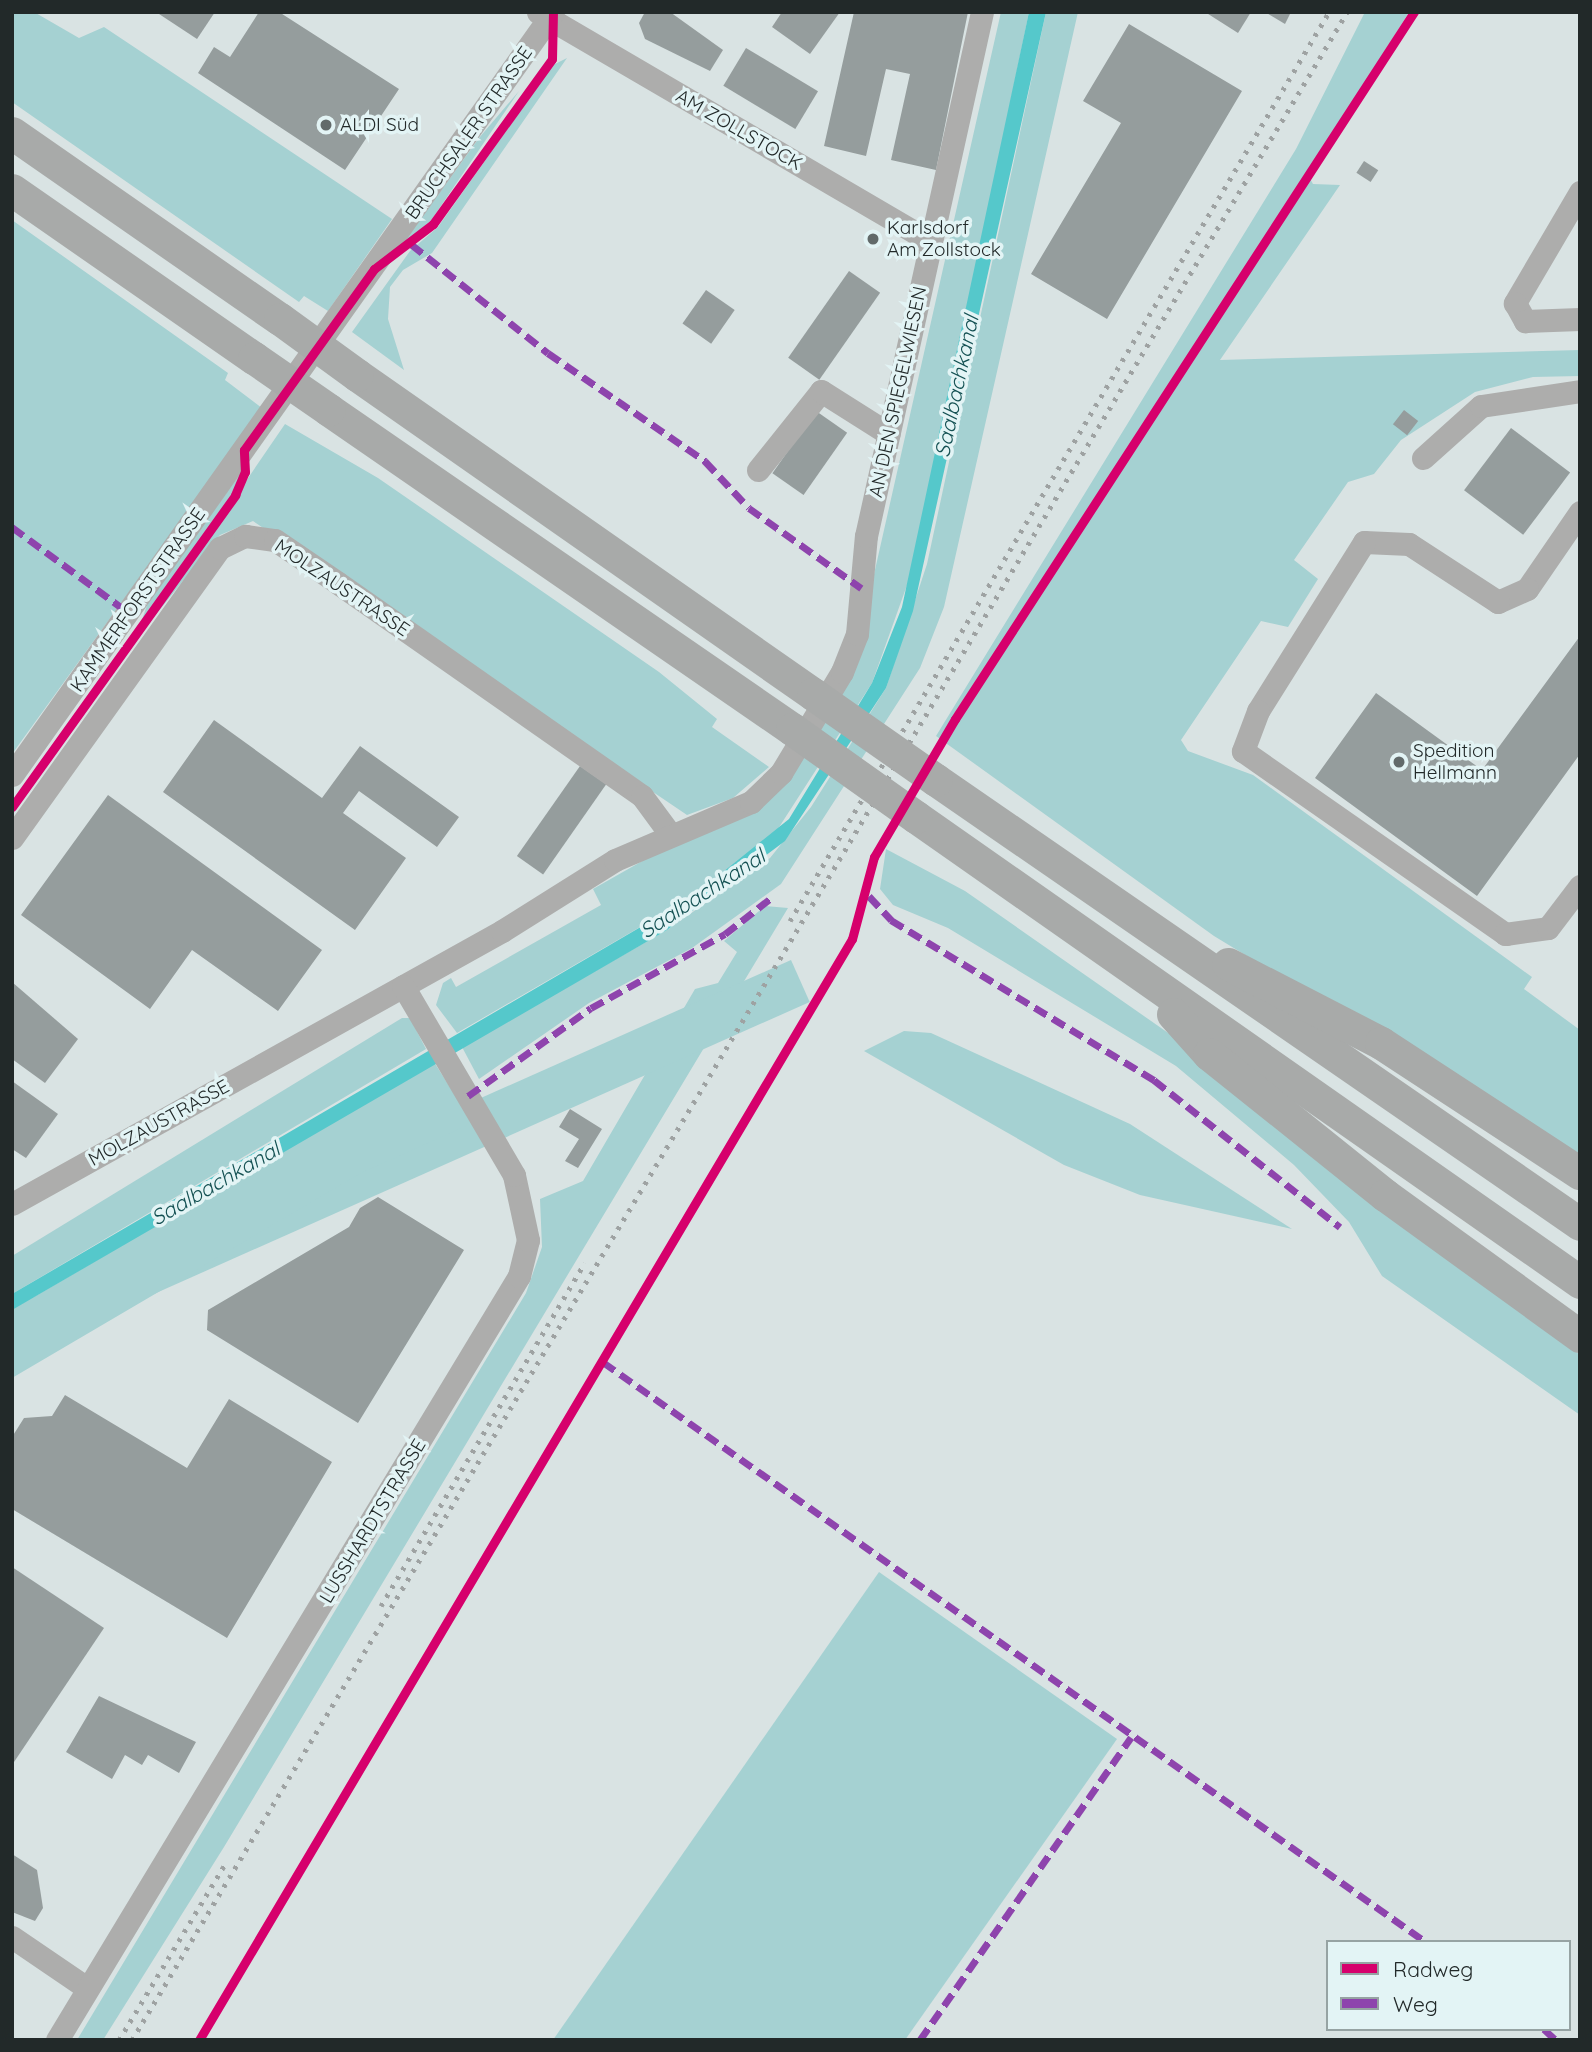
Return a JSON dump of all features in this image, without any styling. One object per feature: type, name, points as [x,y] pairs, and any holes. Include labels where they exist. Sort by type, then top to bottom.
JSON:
[{"type":"highway","points":[[12,133],[357,375],[805,716],[916,817],[1580,1282]]},
{"type":"highway","points":[[12,190],[329,410],[805,716],[936,780],[1580,1224]]},
{"type":"highway","points":[[1149,929],[1290,992],[1358,1030],[1580,1173]]},
{"type":"highway","points":[[1128,966],[1209,1054],[1385,1195],[1580,1336]]},
{"type":"street","name":"AN DEN SPIEGELWIESEN","points":[[805,716],[857,634],[862,561],[982,12]]},
{"type":"street","name":"AM ZOLLSTOCK","points":[[547,15],[930,241]]},
{"type":"street","name":"BRUCHSALER STRASSE","points":[[263,424],[547,15]]},
{"type":"street","points":[[1580,192],[1515,303],[1525,320],[1580,319]]},
{"type":"street","points":[[758,470],[821,391],[889,434]]},
{"type":"street","points":[[1423,458],[1481,406],[1580,391]]},
{"type":"street","name":"KAMMERFORSTSTRASSE","points":[[12,775],[263,424]]},
{"type":"street","points":[[1580,512],[1527,589],[1498,603],[1409,544],[1364,542],[1258,711],[1244,751],[1505,934],[1548,928],[1580,886]]},
{"type":"street","name":"MOLZAUSTRASSE","points":[[12,838],[220,548],[245,536],[275,540],[406,630],[642,796],[670,834]]},
{"type":"street","name":"MOLZAUSTRASSE","points":[[12,1204],[670,834],[751,802],[781,773],[805,716]]},
{"type":"street","name":"LUSSHARDTSTRASSE","points":[[57,2040],[519,1276],[528,1240],[522,1197],[455,1073],[402,986]]},
{"type":"street","points":[[12,1937],[87,1988]]},
{"type":"shaded area","points":[[12,12],[34,12],[79,38],[104,27],[392,219],[328,311],[304,296],[299,302],[12,102]]},
{"type":"shaded area","points":[[1001,12],[1029,12],[916,560],[872,683],[774,835],[692,897],[457,1033],[436,1005],[443,983],[451,978],[456,987],[601,905],[593,889],[660,851],[750,814],[868,631],[870,592]]},
{"type":"shaded area","points":[[1046,12],[1078,12],[944,607],[920,668],[781,884],[692,948],[589,1003],[479,1079],[462,1047],[667,930],[770,858],[811,807],[886,688],[927,564]]},
{"type":"shaded area","points":[[1365,12],[1409,12],[1308,175],[1313,184],[1340,185],[1220,360],[1580,350],[1580,376],[1533,377],[1475,392],[1401,440],[1374,474],[1348,482],[1294,560],[1318,579],[1288,627],[1261,621],[1181,740],[1188,751],[1253,775],[1532,977],[1524,989],[1580,1030],[1580,1158],[1214,936],[936,736],[1296,149]]},
{"type":"shaded area","points":[[567,58],[432,253],[403,270],[390,287],[388,319],[404,370],[352,332],[410,251],[438,227],[553,65]]},
{"type":"shaded area","points":[[519,91],[430,222],[404,242],[479,138]]},
{"type":"shaded area","points":[[12,220],[228,373],[225,380],[262,408],[12,754]]},
{"type":"shaded area","points":[[285,424],[378,478],[659,672],[717,719],[712,727],[769,767],[733,798],[687,815],[253,521],[220,535],[149,623]]},
{"type":"shaded area","points":[[241,473],[232,494],[142,620],[149,599]]},
{"type":"shaded area","points":[[886,849],[965,891],[1184,1044],[1580,1355],[1580,1415],[1382,1276],[1349,1222],[1294,1165],[1176,1066],[948,928],[893,905],[880,889]]},
{"type":"shaded area","points":[[765,906],[788,908],[224,1847],[103,2040],[77,2040],[526,1293],[542,1247],[540,1199],[583,1181],[695,989],[718,983],[737,952],[724,941]]},
{"type":"shaded area","points":[[791,960],[810,1002],[12,1357],[12,1307]]},
{"type":"shaded area","points":[[402,1018],[410,1018],[426,1049],[12,1294],[12,1256]]},
{"type":"shaded area","points":[[904,1031],[931,1033],[1130,1124],[1292,1229],[1140,1195],[1064,1165],[864,1051]]},
{"type":"shaded area","points":[[434,1062],[470,1119],[466,1126],[361,1173],[12,1378],[12,1310]]},
{"type":"shaded area","points":[[879,1572],[1117,1739],[905,2040],[553,2040]]},
{"type":"water","name":"Saalbachkanal","points":[[1029,12],[1046,12],[913,611],[886,688],[785,841],[667,930],[12,1310],[12,1294],[692,897],[789,819],[872,683],[902,607]]},
{"type":"building","points":[[156,12],[215,12],[197,39]]},
{"type":"building","name":"ALDI Süd","points":[[259,12],[279,12],[399,89],[345,170],[198,73],[214,47],[230,57]]},
{"type":"building","points":[[645,12],[670,12],[723,50],[710,71],[645,39],[639,23]]},
{"type":"building","points":[[782,12],[840,12],[810,54],[772,27]]},
{"type":"building","points":[[854,12],[968,12],[936,170],[891,160],[910,74],[886,69],[866,156],[824,146]]},
{"type":"building","points":[[1205,12],[1251,12],[1238,33]]},
{"type":"building","points":[[1265,12],[1291,12],[1285,24]]},
{"type":"building","points":[[1129,24],[1242,91],[1107,319],[1031,274],[1121,123],[1083,101]]},
{"type":"building","points":[[746,48],[818,91],[795,129],[723,86]]},
{"type":"building","points":[[1364,161],[1378,170],[1371,182],[1356,173]]},
{"type":"building","points":[[849,271],[880,293],[819,380],[788,358]]},
{"type":"building","points":[[706,290],[735,310],[711,344],[682,324]]},
{"type":"building","points":[[1404,410],[1418,421],[1407,435],[1393,424]]},
{"type":"building","points":[[816,411],[847,433],[804,495],[772,473]]},
{"type":"building","points":[[1511,428],[1570,473],[1523,535],[1464,490]]},
{"type":"building","name":"Spedition Hellmann","points":[[1580,636],[1580,754],[1477,896],[1315,778],[1376,693],[1482,770]]},
{"type":"building","points":[[214,720],[322,798],[360,746],[459,817],[437,847],[359,791],[343,813],[406,858],[355,930],[163,792]]},
{"type":"building","points":[[580,766],[606,784],[543,874],[517,856]]},
{"type":"building","points":[[108,795],[322,950],[278,1011],[192,950],[150,1009],[21,915]]},
{"type":"building","points":[[12,982],[78,1039],[45,1083],[12,1059]]},
{"type":"building","points":[[12,1081],[58,1114],[26,1158],[12,1149]]},
{"type":"building","points":[[570,1109],[602,1129],[578,1168],[565,1161],[579,1139],[559,1127]]},
{"type":"building","points":[[378,1197],[464,1250],[358,1423],[207,1330],[208,1310],[349,1227],[360,1208]]},
{"type":"building","points":[[65,1395],[187,1468],[229,1399],[332,1462],[227,1638],[12,1509],[12,1437],[24,1418],[52,1416]]},
{"type":"building","points":[[12,1567],[104,1628],[12,1765]]},
{"type":"building","points":[[99,1696],[196,1742],[179,1773],[148,1755],[142,1765],[125,1755],[112,1779],[66,1752]]},
{"type":"building","points":[[12,1854],[37,1870],[43,1908],[35,1921],[12,1912]]},
{"type":"railway","points":[[790,921],[1329,12]]},
{"type":"railway","points":[[132,2040],[1347,12]]},
{"type":"railway","points":[[381,1606],[585,1263]]},
{"type":"railway","points":[[119,2040],[227,1861]]},
{"type":"marked path","points":[[411,244],[548,353],[705,461],[749,508],[861,588]]},
{"type":"marked path","points":[[12,527],[129,613]]},
{"type":"marked path","points":[[869,896],[891,920],[1154,1080],[1340,1227]]},
{"type":"marked path","points":[[468,1096],[591,1008],[725,934],[771,898]]},
{"type":"marked path","points":[[603,1362],[1423,1940]]},
{"type":"marked path","points":[[920,2040],[1131,1737]]},
{"type":"marked path","points":[[1546,2031],[1556,2040]]},
{"type":"cycle path","points":[[12,807],[235,495],[245,472],[244,450],[374,269],[433,224],[552,59],[553,12]]},
{"type":"cycle path","points":[[199,2040],[852,939],[874,857],[955,719],[1414,12]]},
{"type":"place","name":"ALDI Süd","points":[[326,125]]},
{"type":"place","name":"Karlsdorf Am Zollstock","points":[[873,239]]},
{"type":"place","name":"Spedition Hellmann","points":[[1399,762]]}]
